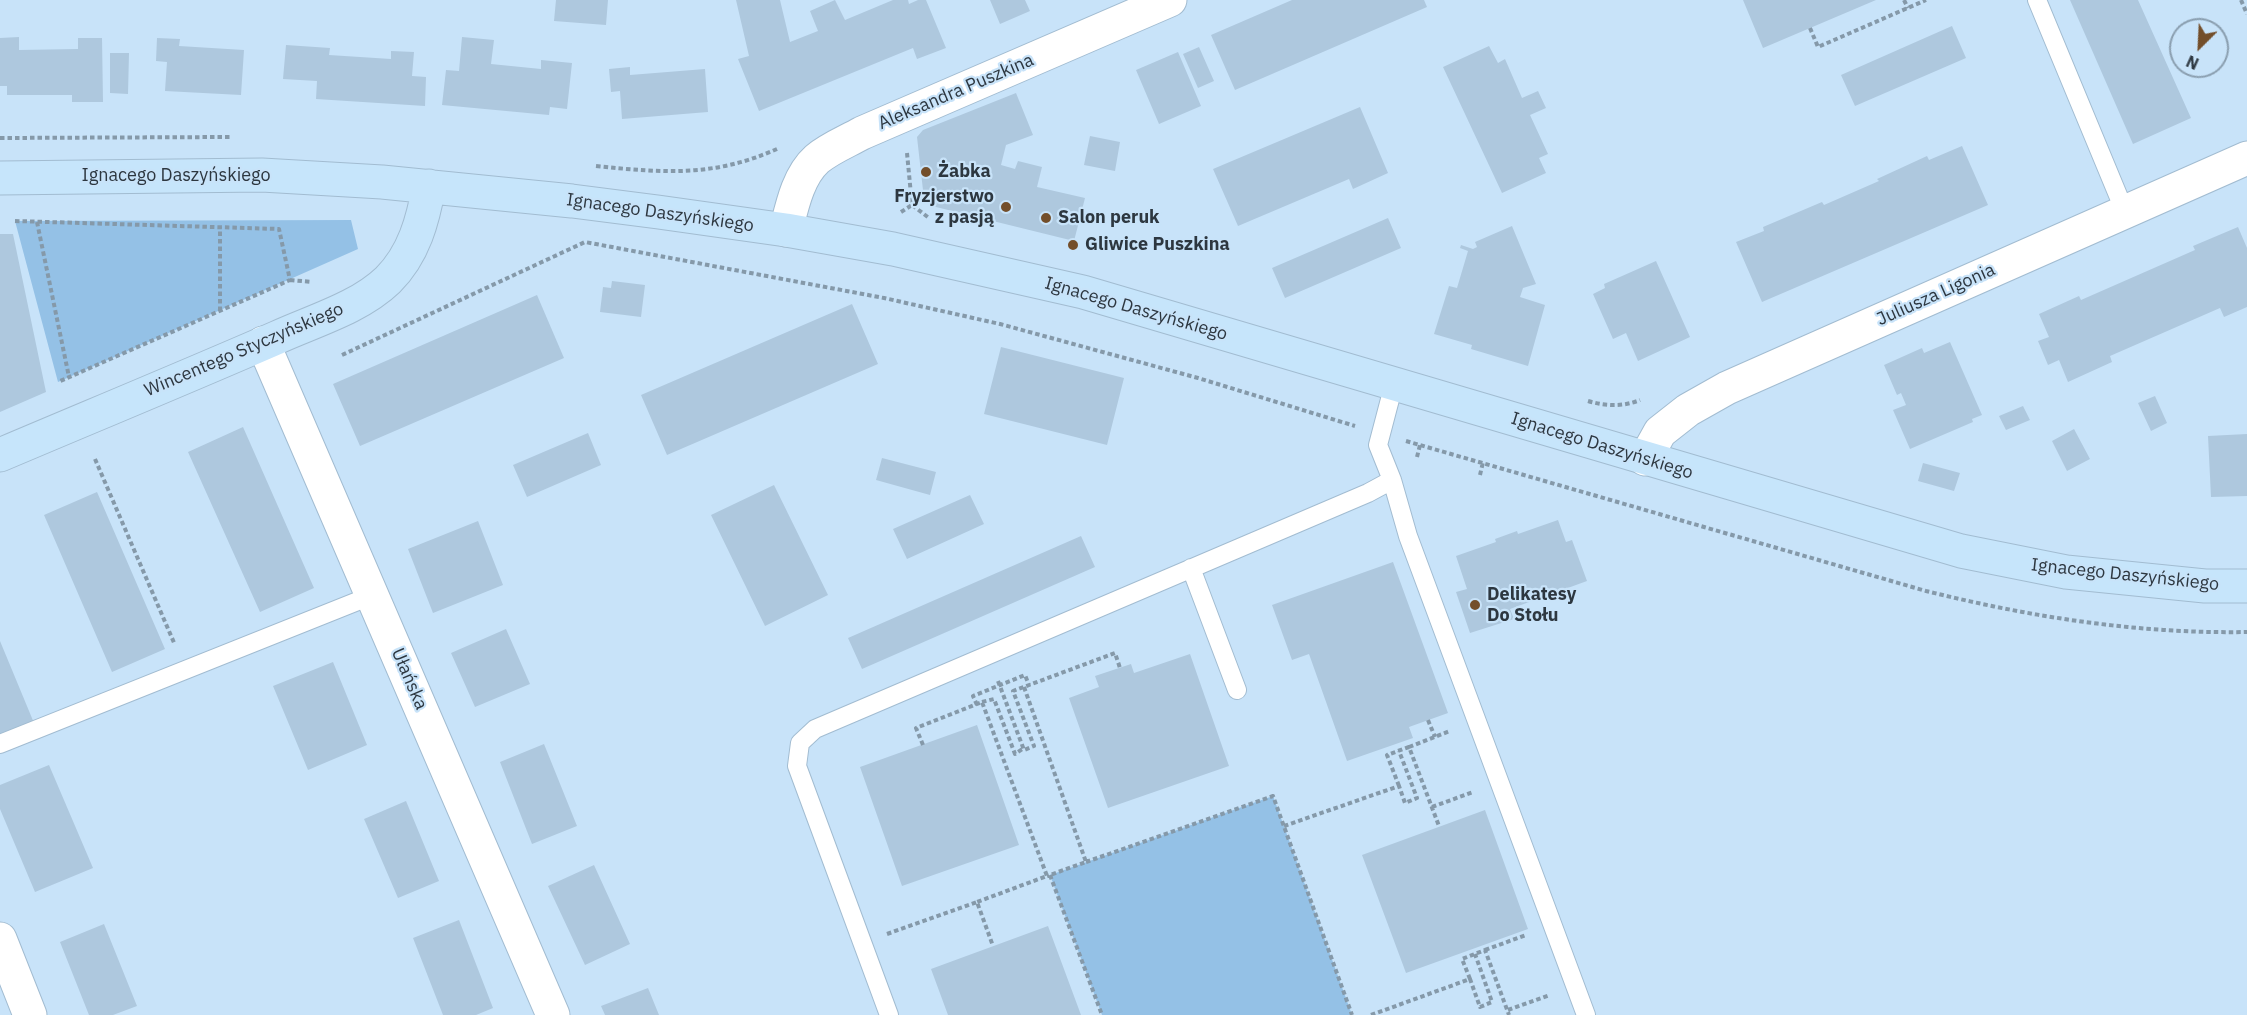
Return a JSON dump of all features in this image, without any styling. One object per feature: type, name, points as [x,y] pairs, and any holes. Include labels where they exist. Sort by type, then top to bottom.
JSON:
[{"type":"street","name":"Aleksandra Puszkina","points":[[786,230],[796,194],[808,169],[818,158],[862,133],[1170,0]]},
{"type":"street","name":"Juliusza Ligonia","points":[[1645,459],[1660,432],[1688,410],[1727,388],[2247,158]]},
{"type":"street","name":"Ignacego Daszyńskiego","points":[[0,178],[262,175],[429,186],[572,201],[786,230],[893,249],[1083,292],[1961,551],[2066,572],[2205,586],[2247,586]]},
{"type":"street","name":"Wincentego Styczyńskiego","points":[[0,455],[263,343],[370,294],[388,280],[406,257],[423,220],[429,186]]},
{"type":"street","name":"Ułańska","points":[[263,343],[374,595],[553,1015]]},
{"type":"street","points":[[0,939],[30,1015]]},
{"type":"lane","points":[[2037,0],[2125,212]]},
{"type":"lane","points":[[1394,384],[1378,445],[1392,480],[1408,536],[1586,1015]]},
{"type":"lane","points":[[889,1015],[797,766],[800,743],[815,729],[1368,493],[1392,480]]},
{"type":"lane","points":[[1191,568],[1237,690]]},
{"type":"lane","points":[[0,744],[374,595]]},
{"type":"path","points":[[1904,0],[1908,8]]},
{"type":"path","points":[[1810,28],[1818,47],[1926,0]]},
{"type":"path","points":[[2241,0],[2247,14]]},
{"type":"path","points":[[0,138],[240,137]]},
{"type":"path","points":[[587,165],[653,172],[712,170],[758,157],[779,148]]},
{"type":"path","points":[[901,212],[912,205]]},
{"type":"path","points":[[15,221],[279,230],[290,280]]},
{"type":"path","points":[[37,222],[69,377]]},
{"type":"path","points":[[220,227],[220,311]]},
{"type":"path","points":[[342,355],[585,242],[884,298],[1000,324],[1198,378]]},
{"type":"path","points":[[58,382],[290,280],[312,282]]},
{"type":"path","points":[[1580,399],[1613,405],[1631,404],[1650,396]]},
{"type":"path","points":[[1417,457],[1420,445]]},
{"type":"path","points":[[95,459],[186,670]]},
{"type":"path","points":[[1480,475],[1483,462]]},
{"type":"path","points":[[1536,477],[1914,587],[1980,604],[2108,625],[2182,632],[2247,632]]},
{"type":"path","points":[[923,745],[916,728],[994,699],[1015,754],[1034,746],[1013,691],[1115,653],[1120,668]]},
{"type":"path","points":[[996,675],[1024,750]]},
{"type":"path","points":[[1086,862],[1025,675],[973,696],[979,704],[1102,1015]]},
{"type":"path","points":[[1428,720],[1435,737]]},
{"type":"path","points":[[1399,751],[1417,798],[1405,803],[1387,755],[1459,728]]},
{"type":"path","points":[[1409,747],[1439,826]]},
{"type":"path","points":[[1284,826],[1399,786]]},
{"type":"path","points":[[1432,807],[1483,788]]},
{"type":"path","points":[[883,935],[1273,796],[1352,1015]]},
{"type":"path","points":[[977,902],[993,946]]},
{"type":"path","points":[[1475,954],[1492,1002],[1480,1007],[1462,959],[1485,950],[1534,933]]},
{"type":"path","points":[[1485,950],[1509,1013],[1556,993]]},
{"type":"path","points":[[1371,1015],[1470,979]]},
{"type":"shaded area","points":[[351,220],[358,249],[58,382],[15,221]]},
{"type":"shaded area","points":[[1273,796],[1352,1015],[1102,1015],[1050,875]]},
{"type":"building","points":[[556,0],[608,0],[606,25],[554,21]]},
{"type":"building","points":[[736,0],[780,0],[790,42],[818,31],[810,11],[835,0],[845,20],[893,0],[908,0],[909,4],[918,0],[926,0],[946,48],[917,59],[913,48],[759,111],[738,59],[749,56]]},
{"type":"building","points":[[990,0],[1025,0],[1030,11],[1000,24]]},
{"type":"building","points":[[1292,0],[1424,0],[1427,7],[1235,90],[1211,35]]},
{"type":"building","points":[[1743,0],[1876,0],[1763,48]]},
{"type":"building","points":[[2070,0],[2138,0],[2169,69],[2169,78],[2173,78],[2191,118],[2133,144]]},
{"type":"building","points":[[1952,26],[1966,58],[1855,106],[1841,75]]},
{"type":"building","points":[[19,37],[19,50],[78,49],[78,38],[102,38],[103,102],[72,102],[72,95],[7,95],[7,86],[0,86],[0,38]]},
{"type":"building","points":[[462,37],[494,40],[491,64],[541,69],[541,60],[572,63],[567,109],[550,107],[549,115],[442,105],[446,70],[459,71]]},
{"type":"building","points":[[157,38],[180,39],[179,46],[244,50],[241,95],[165,91],[167,62],[156,61]]},
{"type":"building","points":[[286,45],[330,48],[329,55],[391,59],[391,51],[414,52],[412,76],[426,77],[425,106],[316,99],[317,81],[283,79]]},
{"type":"building","points":[[1489,46],[1498,63],[1505,59],[1522,98],[1538,91],[1546,108],[1530,115],[1548,154],[1539,158],[1546,173],[1502,193],[1443,67]]},
{"type":"building","points":[[1199,47],[1214,81],[1198,88],[1183,54]]},
{"type":"building","points":[[1178,52],[1201,106],[1159,124],[1136,70]]},
{"type":"building","points":[[110,53],[129,53],[128,94],[110,93]]},
{"type":"building","points":[[630,67],[630,75],[705,69],[708,112],[622,119],[620,91],[611,92],[609,69]]},
{"type":"building","points":[[1016,93],[1033,135],[1006,145],[1001,165],[1015,169],[1018,161],[1042,167],[1037,187],[1085,198],[1074,241],[932,206],[924,199],[917,137],[923,130]]},
{"type":"building","points":[[1360,107],[1388,173],[1353,189],[1349,179],[1238,226],[1213,169]]},
{"type":"building","points":[[1090,136],[1120,142],[1115,171],[1084,165]]},
{"type":"building","points":[[1962,146],[1988,205],[1762,302],[1736,242],[1764,231],[1763,227],[1822,202],[1824,205],[1879,181],[1877,179],[1927,156],[1929,160]]},
{"type":"building","points":[[1388,218],[1401,248],[1285,298],[1272,268]]},
{"type":"building","points":[[1512,226],[1536,284],[1523,288],[1520,297],[1545,305],[1528,366],[1471,349],[1472,345],[1434,334],[1449,286],[1457,288],[1468,251],[1460,248],[1461,245],[1473,249],[1477,247],[1475,242]]},
{"type":"building","points":[[2238,227],[2247,248],[2247,307],[2224,317],[2220,308],[2110,356],[2112,362],[2068,382],[2059,360],[2048,365],[2038,341],[2049,337],[2039,314],[2079,296],[2081,300],[2195,250],[2193,246]]},
{"type":"building","points":[[0,234],[13,234],[46,392],[0,412]]},
{"type":"building","points":[[1656,261],[1690,337],[1638,361],[1626,333],[1613,339],[1593,294],[1605,288],[1604,284]]},
{"type":"building","points":[[612,281],[645,285],[641,317],[600,312],[603,287],[611,288]]},
{"type":"building","points":[[537,295],[564,358],[360,446],[333,384]]},
{"type":"building","points":[[852,304],[878,364],[667,455],[641,395]]},
{"type":"building","points":[[1950,342],[1982,415],[1972,419],[1973,422],[1910,449],[1893,410],[1906,405],[1901,393],[1897,395],[1884,365],[1922,348],[1924,353]]},
{"type":"building","points":[[1001,347],[1124,378],[1107,445],[984,414]]},
{"type":"building","points":[[2155,396],[2167,423],[2151,431],[2138,403]]},
{"type":"building","points":[[2023,406],[2030,420],[2006,430],[1999,416]]},
{"type":"building","points":[[243,427],[314,588],[260,612],[188,452]]},
{"type":"building","points":[[2074,429],[2090,459],[2067,471],[2052,441]]},
{"type":"building","points":[[588,433],[601,465],[527,497],[513,465]]},
{"type":"building","points":[[2247,434],[2247,496],[2211,497],[2208,436]]},
{"type":"building","points":[[882,458],[936,472],[930,495],[876,480]]},
{"type":"building","points":[[1923,463],[1960,473],[1954,491],[1918,481]]},
{"type":"building","points":[[774,485],[828,595],[765,626],[711,515]]},
{"type":"building","points":[[97,492],[165,649],[112,672],[44,515]]},
{"type":"building","points":[[970,495],[984,524],[907,559],[893,529]]},
{"type":"building","points":[[1558,520],[1566,542],[1572,540],[1587,581],[1510,609],[1514,619],[1470,633],[1456,592],[1467,589],[1456,556],[1496,542],[1495,539],[1517,531],[1518,534]]},
{"type":"building","points":[[478,521],[503,585],[433,613],[408,549]]},
{"type":"building","points":[[1081,536],[1095,567],[862,669],[848,638]]},
{"type":"building","points":[[1393,562],[1448,713],[1409,727],[1413,738],[1347,761],[1309,654],[1292,660],[1272,605]]},
{"type":"building","points":[[506,629],[530,684],[475,707],[451,653]]},
{"type":"building","points":[[0,641],[34,723],[0,737]]},
{"type":"building","points":[[1190,654],[1229,766],[1108,808],[1069,698],[1099,687],[1095,676],[1131,664],[1134,673]]},
{"type":"building","points":[[333,662],[367,745],[308,770],[273,686]]},
{"type":"building","points":[[977,725],[1019,845],[902,886],[860,767]]},
{"type":"building","points":[[544,744],[577,826],[532,844],[500,762]]},
{"type":"building","points":[[49,765],[93,868],[35,892],[0,809],[0,785]]},
{"type":"building","points":[[406,801],[439,881],[398,898],[364,819]]},
{"type":"building","points":[[1485,810],[1528,929],[1406,973],[1362,855]]},
{"type":"building","points":[[594,865],[630,944],[585,965],[548,886]]},
{"type":"building","points":[[459,920],[493,1008],[476,1015],[443,1015],[413,938]]},
{"type":"building","points":[[104,924],[137,1006],[113,1015],[89,1015],[60,942]]},
{"type":"building","points":[[1048,926],[1081,1015],[948,1015],[931,969]]},
{"type":"building","points":[[648,988],[659,1015],[605,1015],[601,1006]]},
{"type":"place","name":"Żabka","points":[[926,172]]},
{"type":"place","name":"Fryzjerstwo z pasją","points":[[1006,207]]},
{"type":"place","name":"Salon peruk","points":[[1046,218]]},
{"type":"place","name":"Gliwice Puszkina","points":[[1073,245]]},
{"type":"place","name":"Delikatesy Do Stołu","points":[[1475,605]]}]
